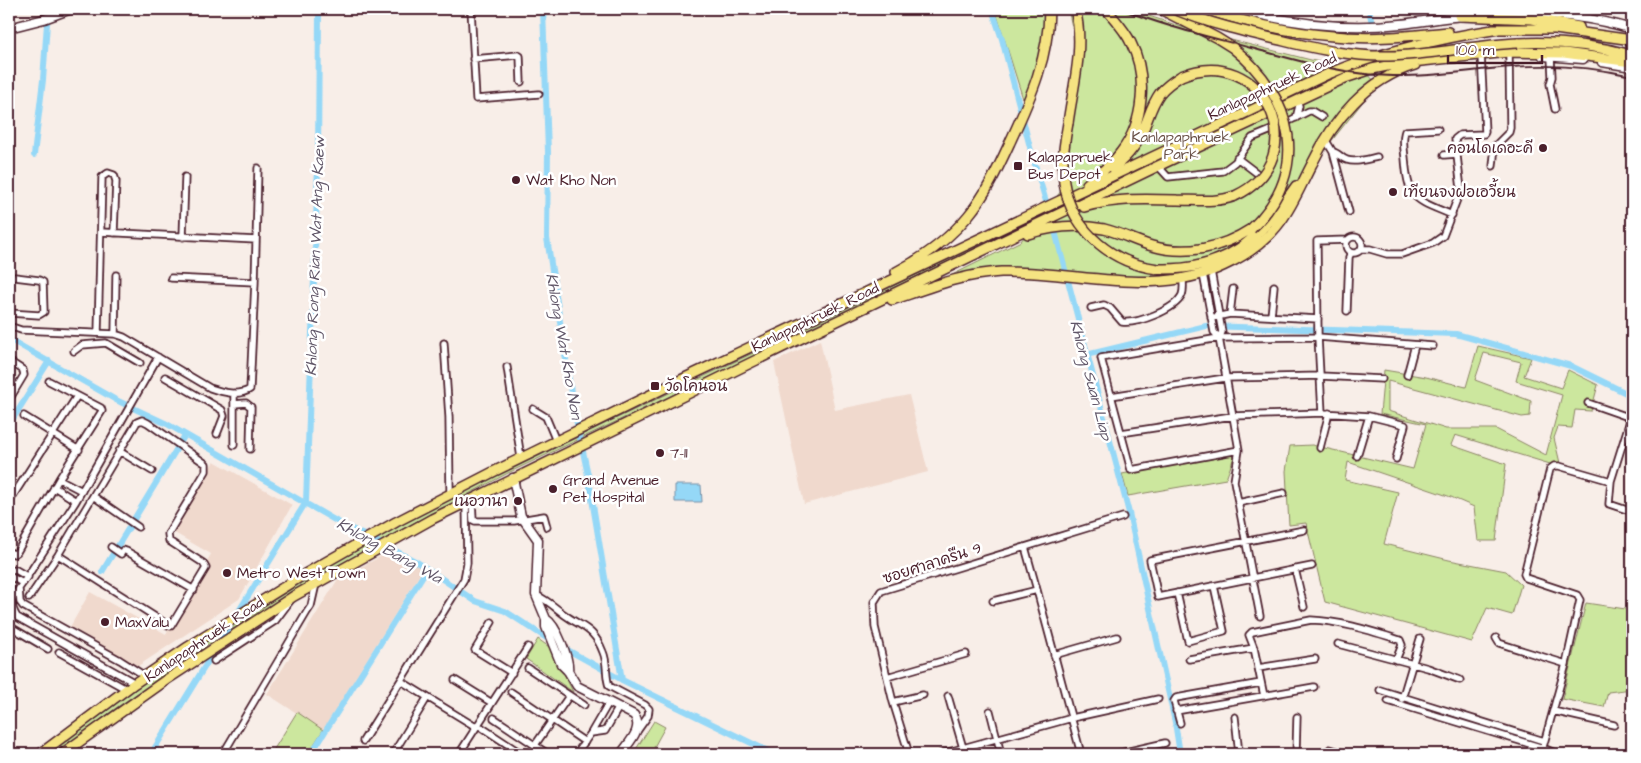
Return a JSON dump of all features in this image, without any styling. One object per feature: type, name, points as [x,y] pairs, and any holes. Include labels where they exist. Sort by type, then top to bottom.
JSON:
[{"type":"main road","points":[[9,28],[71,9]]},
{"type":"main road","points":[[816,315],[916,261],[946,238],[968,216],[999,165],[1037,78],[1045,52],[1049,28],[1049,9]]},
{"type":"main road","points":[[1075,9],[1079,30],[1078,49],[1063,172],[1068,198],[1077,218],[1086,232],[1110,252],[1127,262],[1158,269],[1187,268],[1203,265],[1226,256],[1244,246],[1270,222],[1312,164]]},
{"type":"main road","points":[[1076,193],[1106,168],[1120,153],[1129,139],[1139,109],[1141,82],[1135,52],[1125,33],[1106,9]]},
{"type":"main road","points":[[1047,225],[1060,228],[1075,226],[1106,230],[1156,247],[1178,250],[1214,246],[1232,240],[1251,228],[1266,212],[1280,190],[1288,152],[1287,132],[1283,112],[1272,91],[1255,68],[1233,48],[1160,9]]},
{"type":"main road","points":[[1174,9],[1234,30],[1318,49],[1356,55],[1402,56],[1484,45],[1541,42],[1580,45],[1632,55]]},
{"type":"main road","points":[[1202,9],[1243,22],[1334,36],[1401,36],[1499,29],[1555,29],[1632,40]]},
{"type":"main road","points":[[1238,9],[1283,20],[1335,27],[1401,24],[1456,14],[1516,11],[1554,14],[1632,29]]},
{"type":"main road","points":[[1456,14],[1548,21],[1632,40]]},
{"type":"main road","name":"Kanlapaphruek Road","points":[[40,754],[135,683],[221,626],[377,532],[450,493],[816,315],[1350,64],[1415,44],[1499,29]]},
{"type":"main road","points":[[1531,51],[1551,57],[1591,60],[1632,68]]},
{"type":"main road","name":"Kanlapaphruek Road","points":[[62,754],[122,710],[294,596],[469,500],[993,246],[1047,225],[1059,214],[1158,166],[1356,74],[1402,63],[1481,54],[1531,51],[1587,55],[1632,62]]},
{"type":"main road","points":[[855,313],[958,278],[1001,272],[1152,281],[1183,279],[1207,273],[1249,252],[1280,222],[1295,199],[1334,125],[1365,92],[1389,75],[1413,66],[1452,58]]},
{"type":"main road","points":[[1059,214],[1115,200],[1217,200],[1235,196],[1252,186],[1260,178],[1272,159],[1276,128],[1269,106],[1262,94],[1252,84],[1235,74],[1208,70],[1192,72],[1181,76],[1159,94],[1142,134],[1128,155],[1076,193]]},
{"type":"main road","points":[[513,478],[521,516],[536,534],[538,540],[536,595],[548,623],[564,651],[569,665],[568,671]]},
{"type":"main road","points":[[548,623],[554,648],[561,664],[568,671],[572,681],[577,686],[634,714],[638,721],[638,730],[621,754]]},
{"type":"street","points":[[471,9],[476,100],[539,94]]},
{"type":"street","points":[[1493,166],[1495,146],[1510,128],[1509,52]]},
{"type":"street","points":[[1347,311],[1348,257],[1352,253],[1357,253],[1361,249],[1370,249],[1387,254],[1402,254],[1433,243],[1443,236],[1461,189],[1455,139],[1457,136],[1484,134],[1486,132],[1481,54]]},
{"type":"street","points":[[473,59],[518,55],[520,56],[521,82]]},
{"type":"street","points":[[1551,57],[1552,77],[1550,84],[1555,109]]},
{"type":"street","points":[[1296,118],[1299,106]]},
{"type":"street","points":[[1158,166],[1168,177],[1217,172],[1227,169],[1252,138],[1311,111],[1322,117]]},
{"type":"street","points":[[1438,129],[1404,131],[1406,174],[1410,191],[1414,196],[1422,203],[1452,215]]},
{"type":"street","points":[[1325,139],[1333,152],[1349,212]]},
{"type":"street","points":[[1333,152],[1338,153],[1347,160],[1363,160],[1377,156]]},
{"type":"street","points":[[1444,155],[1457,154]]},
{"type":"street","points":[[1237,158],[1258,174]]},
{"type":"street","points":[[9,326],[21,330],[115,334],[210,388],[220,392],[234,393],[247,391],[250,389],[258,168]]},
{"type":"street","points":[[98,333],[102,177],[108,173],[114,175],[116,181],[114,233]]},
{"type":"street","points":[[183,237],[185,177]]},
{"type":"street","points":[[101,232],[256,240]]},
{"type":"street","points":[[1322,413],[1318,332],[1317,242],[1348,240],[1352,237],[1358,237],[1361,241],[1361,249]]},
{"type":"street","points":[[1348,240],[1346,247],[1352,253]]},
{"type":"street","points":[[1207,273],[1220,319],[1225,378],[1239,450],[1234,481],[1260,616]]},
{"type":"street","points":[[1207,273],[1211,320],[1214,332],[1220,335]]},
{"type":"street","points":[[115,334],[116,276]]},
{"type":"street","points":[[9,313],[39,315],[44,312],[43,282],[15,277]]},
{"type":"street","points":[[171,278],[255,282]]},
{"type":"street","points":[[1091,308],[1104,305],[1110,308],[1122,322],[1130,323],[1154,315],[1176,302],[1182,296],[1183,279]]},
{"type":"street","points":[[1271,316],[1274,286]]},
{"type":"street","points":[[1230,314],[1234,289]]},
{"type":"street","points":[[1211,320],[1220,319],[1230,314],[1318,319]]},
{"type":"street","points":[[1239,450],[1131,470],[1101,358],[1220,335],[1318,332],[1433,346]]},
{"type":"street","points":[[74,351],[82,345],[106,343],[140,363]]},
{"type":"street","points":[[444,343],[449,418],[450,493]]},
{"type":"street","points":[[1407,375],[1414,344]]},
{"type":"street","points":[[135,683],[17,618],[12,600],[13,594],[28,577],[64,521],[158,357]]},
{"type":"street","points":[[9,361],[23,370],[24,375],[9,400]]},
{"type":"street","points":[[507,367],[521,458]]},
{"type":"street","points":[[165,376],[222,410],[224,416],[217,434]]},
{"type":"street","points":[[1111,396],[1225,378],[1321,376],[1382,379]]},
{"type":"street","points":[[9,552],[14,554],[17,552],[54,487],[79,450],[102,410],[49,381]]},
{"type":"street","points":[[234,393],[234,445]]},
{"type":"street","points":[[9,502],[77,396]]},
{"type":"street","points":[[1588,403],[1632,416],[1611,480],[1609,504],[1630,511]]},
{"type":"street","points":[[234,404],[246,404],[250,408],[250,449]]},
{"type":"street","points":[[533,409],[546,418],[556,441]]},
{"type":"street","points":[[1121,433],[1232,416],[1322,413],[1369,416],[1405,425],[1396,459]]},
{"type":"street","points":[[1320,448],[1329,414]]},
{"type":"street","points":[[24,416],[79,450]]},
{"type":"street","points":[[1357,456],[1369,416]]},
{"type":"street","points":[[29,598],[58,554],[136,422],[142,420],[148,422],[206,464],[207,468],[167,538],[206,565],[206,569],[172,625],[168,626],[58,554]]},
{"type":"street","points":[[119,451],[152,471]]},
{"type":"street","points":[[1543,748],[1566,664],[1579,597],[1526,578],[1524,570],[1550,469],[1554,466],[1559,466],[1611,480]]},
{"type":"street","points":[[59,479],[82,491]]},
{"type":"street","points":[[54,487],[76,501]]},
{"type":"street","points":[[1238,503],[1284,493]]},
{"type":"street","points":[[93,496],[136,526]]},
{"type":"street","points":[[469,500],[475,522],[524,520],[544,516],[548,527]]},
{"type":"street","points":[[363,741],[464,579],[467,562],[469,500]]},
{"type":"street","name":"ซอยศาลาครืน 9","points":[[909,754],[893,702],[875,627],[874,602],[882,591],[1123,517]]},
{"type":"street","points":[[64,521],[74,527]]},
{"type":"street","points":[[1304,530],[1150,560],[1158,597],[1312,566]]},
{"type":"street","points":[[1025,547],[1081,754]]},
{"type":"street","points":[[112,548],[120,555],[124,550],[194,590]]},
{"type":"street","points":[[23,583],[11,577],[9,571],[16,570],[28,577]]},
{"type":"street","points":[[1295,570],[1304,607]]},
{"type":"street","points":[[222,754],[311,606],[316,584]]},
{"type":"street","points":[[1177,593],[1188,641],[1224,631],[1214,586]]},
{"type":"street","points":[[19,589],[20,602],[23,606],[145,676]]},
{"type":"street","points":[[994,602],[1037,590]]},
{"type":"street","points":[[536,595],[549,601],[564,615],[590,630],[604,652],[608,666],[607,677],[609,686],[649,709],[648,716],[638,730]]},
{"type":"street","points":[[214,661],[275,621],[294,596]]},
{"type":"street","points":[[1264,696],[1254,648],[1249,635],[1252,632],[1311,620],[1321,620],[1400,640],[1402,645],[1396,660]]},
{"type":"street","points":[[492,622],[475,650],[512,673]]},
{"type":"street","points":[[9,626],[48,649]]},
{"type":"street","points":[[1054,655],[1117,637]]},
{"type":"street","points":[[1402,699],[1420,638]]},
{"type":"street","points":[[1496,638],[1500,643],[1508,646],[1566,664]]},
{"type":"street","points":[[1338,644],[1460,680]]},
{"type":"street","points":[[91,658],[97,648]]},
{"type":"street","points":[[459,754],[528,648]]},
{"type":"street","points":[[1189,659],[1254,648]]},
{"type":"street","points":[[59,652],[126,690]]},
{"type":"street","points":[[887,677],[966,654]]},
{"type":"street","points":[[1258,668],[1314,660]]},
{"type":"street","points":[[528,668],[584,705]]},
{"type":"street","points":[[455,680],[492,703]]},
{"type":"street","points":[[401,681],[522,754]]},
{"type":"street","points":[[1180,723],[1174,701],[1176,698],[1261,684]]},
{"type":"street","points":[[1176,711],[1314,687]]},
{"type":"street","points":[[1380,690],[1557,754]]},
{"type":"street","points":[[511,692],[585,742]]},
{"type":"street","points":[[893,702],[923,695]]},
{"type":"street","points":[[535,745],[569,696]]},
{"type":"street","points":[[948,696],[963,748]]},
{"type":"street","points":[[393,754],[427,698]]},
{"type":"street","points":[[941,754],[1072,718],[1158,699]]},
{"type":"street","points":[[1388,700],[1543,748]]},
{"type":"street","points":[[576,754],[609,702]]},
{"type":"street","points":[[591,733],[605,731],[620,707]]},
{"type":"street","points":[[990,711],[1001,754]]},
{"type":"street","points":[[1553,711],[1614,726]]},
{"type":"street","points":[[1296,754],[1297,717]]},
{"type":"street","points":[[494,718],[548,754]]},
{"type":"street","points":[[1235,718],[1239,754]]},
{"type":"street","points":[[1116,754],[1164,743]]},
{"type":"street","points":[[1330,749],[1347,754]]},
{"type":"shaded area","points":[[820,340],[835,410],[909,395],[928,472],[804,504],[774,362]]},
{"type":"shaded area","name":"Metro West Town","points":[[214,461],[292,505],[239,599],[138,666],[70,627],[90,592],[166,634],[211,554],[173,532]]},
{"type":"shaded area","points":[[389,552],[424,568],[323,730],[267,694],[338,579]]},
{"type":"green space","points":[[995,9],[1045,9],[1046,33],[1024,102]]},
{"type":"green space","name":"Kanlapaphruek Park","points":[[1068,9],[1128,9],[1191,30],[1331,65],[1365,71],[1377,84],[1254,238],[1196,264],[1169,269],[1173,280],[1040,275],[946,278],[1021,241],[1035,223],[510,472],[393,534],[231,630],[235,623],[313,574],[425,510],[1043,214],[1065,186],[1077,49]]},
{"type":"green space","points":[[1478,346],[1531,358],[1524,376],[1561,388],[1568,370],[1598,385],[1591,411],[1575,410],[1572,428],[1558,427],[1554,438],[1560,463],[1550,464],[1455,435],[1451,445],[1506,464],[1496,541],[1478,541],[1474,507],[1451,497],[1348,462],[1345,480],[1398,492],[1384,544],[1449,560],[1506,571],[1521,585],[1512,615],[1487,608],[1472,642],[1325,602],[1306,523],[1289,525],[1286,471],[1290,446],[1312,445],[1413,469],[1426,424],[1380,414],[1384,370],[1426,377],[1466,387]],"holes":[[[1484,353],[1521,362],[1516,381],[1562,395],[1546,455],[1496,429],[1446,429],[1388,411],[1388,381],[1522,417],[1530,416],[1531,401],[1475,380]]]},
{"type":"green space","points":[[1232,454],[1234,457],[1226,479],[1128,496],[1122,474]]},
{"type":"green space","points":[[1586,603],[1632,610],[1632,689],[1608,692],[1604,707],[1562,699]]},
{"type":"green space","points":[[220,631],[216,639],[116,708],[55,754],[46,754],[109,706]]},
{"type":"green space","points":[[538,639],[552,649],[573,692],[526,659]]},
{"type":"green space","points":[[297,712],[323,730],[308,754],[271,754]]},
{"type":"green space","points":[[654,721],[665,727],[654,747],[666,754],[633,754]]},
{"type":"water","points":[[675,485],[701,485],[702,502],[675,502]]},
{"type":"waterway","points":[[34,155],[43,80],[48,9]]},
{"type":"waterway","name":"Khlong Rong Rian Wat Ang Kaew","points":[[151,754],[306,502],[318,165],[319,9]]},
{"type":"waterway","name":"Khlong Wat Kho Non","points":[[543,9],[548,152],[547,238],[573,405],[588,475],[622,680]]},
{"type":"waterway","name":"Khlong Suan Liap","points":[[992,9],[1056,235],[1129,513],[1175,722],[1180,754]]},
{"type":"waterway","points":[[1369,9],[1371,19]]},
{"type":"waterway","points":[[1086,355],[1206,326],[1456,334],[1571,366],[1632,396]]},
{"type":"waterway","name":"Khlong Bang Wa","points":[[9,339],[116,400],[167,424],[338,522],[417,562],[475,601],[505,611],[548,639],[622,680],[774,754]]},
{"type":"waterway","points":[[9,425],[49,361]]},
{"type":"waterway","points":[[102,572],[185,435]]},
{"type":"waterway","points":[[311,754],[427,569]]},
{"type":"railway","points":[[1121,9],[1153,21],[1202,35],[1303,62],[1356,73],[1407,76],[1543,66],[1588,68],[1632,76]]},
{"type":"place","name":"คอนโดเดอะคี","points":[[1543,148]]},
{"type":"place","name":"Kalapapruek Bus Depot","points":[[1018,166]]},
{"type":"place","name":"Wat Kho Non","points":[[516,180]]},
{"type":"place","name":"เทียนจงฝอเอวี้ยน","points":[[1393,192]]},
{"type":"place","name":"วัดโคนอน","points":[[655,386]]},
{"type":"place","name":"7-11","points":[[660,453]]},
{"type":"place","name":"Grand Avenue Pet Hospital","points":[[553,489]]},
{"type":"place","name":"เนอวานา","points":[[518,501]]},
{"type":"place","name":"Metro West Town","points":[[227,573]]},
{"type":"place","name":"MaxValu","points":[[105,622]]}]
